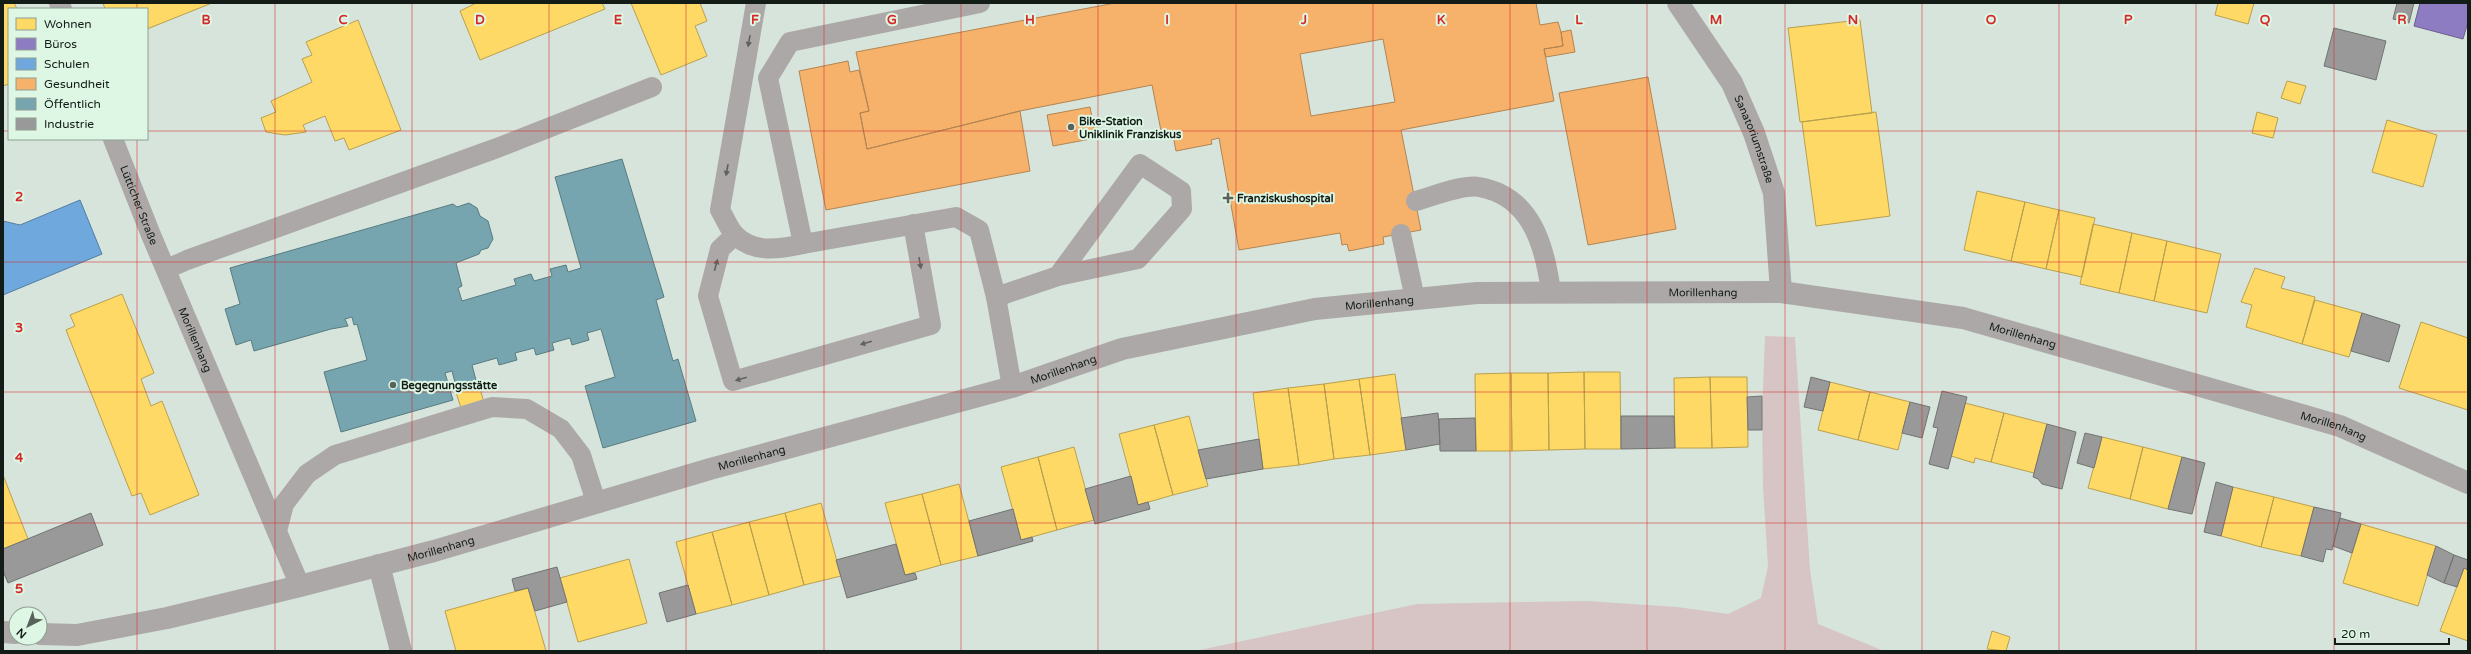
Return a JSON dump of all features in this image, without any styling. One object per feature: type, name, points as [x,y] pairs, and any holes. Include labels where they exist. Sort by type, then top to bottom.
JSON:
[{"type":"street","name":"Sanatoriumstraße","points":[[1678,3],[1732,83],[1754,133],[1774,192],[1781,292]]},
{"type":"street","name":"Morillenhang","points":[[48,634],[77,635],[168,618],[300,586],[379,565],[596,502],[1012,387],[1122,349],[1315,309],[1477,293],[1781,292],[1963,318],[2340,426],[2468,483]]},
{"type":"street","points":[[379,565],[401,651]]},
{"type":"lane","points":[[756,3],[720,210],[735,235],[753,247],[776,250],[956,217],[980,230],[996,297],[1012,387]]},
{"type":"lane","points":[[803,244],[768,78],[790,42],[980,3]]},
{"type":"lane","points":[[167,269],[187,260],[497,148],[652,87]]},
{"type":"lane","name":"Lütticher Straße","points":[[113,140],[151,235],[167,269]]},
{"type":"lane","points":[[996,297],[1058,276],[1138,259],[1182,208],[1181,191],[1140,164],[1058,276]]},
{"type":"lane","points":[[1416,201],[1478,187],[1505,197],[1525,214],[1540,237],[1552,292]]},
{"type":"lane","points":[[735,235],[720,249],[708,296],[733,381],[931,325],[913,224]]},
{"type":"lane","points":[[1401,234],[1415,299]]},
{"type":"lane","name":"Morillenhang","points":[[167,269],[300,586]]},
{"type":"lane","points":[[277,531],[284,504],[307,474],[336,455],[492,407],[527,409],[561,429],[581,455],[596,502]]},
{"type":"shaded area","points":[[1765,336],[1795,337],[1810,570],[1818,624],[1884,651],[1195,651],[1417,604],[1587,601],[1677,607],[1728,614],[1761,598],[1768,566],[1763,487],[1762,414]]},
{"type":"building: Wohnen","points":[[3,3],[14,3],[16,8],[8,8],[8,84],[3,86]]},
{"type":"building: Wohnen","points":[[103,3],[212,3],[148,29],[148,8],[105,8]]},
{"type":"building: Wohnen","points":[[476,3],[602,3],[605,9],[480,60],[460,11]]},
{"type":"building: Wohnen","points":[[631,3],[700,3],[707,21],[695,26],[707,56],[661,75]]},
{"type":"building: Wohnen","points":[[2218,3],[2254,3],[2248,24],[2215,15]]},
{"type":"building: Wohnen","points":[[358,20],[401,130],[349,150],[344,138],[335,141],[325,116],[303,125],[306,132],[285,135],[266,132],[261,118],[276,112],[271,101],[312,82],[302,59],[312,55],[306,42]]},
{"type":"building: Wohnen","points":[[1860,20],[1872,113],[1800,122],[1788,28]]},
{"type":"building: Wohnen","points":[[2287,81],[2306,86],[2300,104],[2281,98]]},
{"type":"building: Wohnen","points":[[1876,112],[1890,216],[1816,226],[1802,122]]},
{"type":"building: Wohnen","points":[[2257,112],[2278,118],[2273,138],[2252,133]]},
{"type":"building: Wohnen","points":[[2387,120],[2437,135],[2423,187],[2372,172]]},
{"type":"building: Wohnen","points":[[1977,191],[2025,202],[2011,261],[1964,250]]},
{"type":"building: Wohnen","points":[[2025,202],[2059,210],[2046,269],[2011,261]]},
{"type":"building: Wohnen","points":[[2059,210],[2095,218],[2082,277],[2046,269]]},
{"type":"building: Wohnen","points":[[2093,224],[2132,233],[2119,293],[2080,284]]},
{"type":"building: Wohnen","points":[[2132,233],[2167,241],[2154,301],[2119,293]]},
{"type":"building: Wohnen","points":[[2167,241],[2221,254],[2207,313],[2154,301]]},
{"type":"building: Wohnen","points":[[2255,268],[2285,277],[2281,288],[2315,297],[2302,344],[2246,327],[2252,305],[2241,302]]},
{"type":"building: Wohnen","points":[[122,294],[154,373],[141,379],[151,406],[162,401],[199,495],[150,515],[141,493],[132,496],[66,330],[75,326],[70,315]]},
{"type":"building: Wohnen","points":[[2315,300],[2362,313],[2349,357],[2302,344]]},
{"type":"building: Wohnen","points":[[2421,322],[2468,338],[2468,410],[2399,388]]},
{"type":"building: Wohnen","points":[[1584,372],[1585,449],[1549,450],[1548,373]]},
{"type":"building: Wohnen","points":[[1584,372],[1620,372],[1621,449],[1585,449]]},
{"type":"building: Wohnen","points":[[1511,373],[1548,373],[1549,450],[1512,451]]},
{"type":"building: Wohnen","points":[[1511,373],[1512,451],[1476,451],[1475,374]]},
{"type":"building: Wohnen","points":[[1395,374],[1406,450],[1370,455],[1359,379]]},
{"type":"building: Wohnen","points":[[1710,377],[1712,448],[1675,448],[1674,378]]},
{"type":"building: Wohnen","points":[[1710,377],[1747,377],[1748,447],[1712,448]]},
{"type":"building: Wohnen","points":[[1359,379],[1370,455],[1334,459],[1324,384]]},
{"type":"building: Wohnen","points":[[1830,382],[1870,392],[1858,440],[1818,430]]},
{"type":"building: Wohnen","points":[[478,383],[484,402],[461,408],[455,389]]},
{"type":"building: Wohnen","points":[[1324,384],[1334,459],[1299,465],[1288,388]]},
{"type":"building: Wohnen","points":[[1288,388],[1299,465],[1263,469],[1253,393]]},
{"type":"building: Wohnen","points":[[1870,392],[1910,402],[1898,450],[1858,440]]},
{"type":"building: Wohnen","points":[[1965,403],[2004,413],[1991,462],[1975,458],[1974,463],[1951,456]]},
{"type":"building: Wohnen","points":[[2004,413],[2047,424],[2034,473],[1991,462]]},
{"type":"building: Wohnen","points":[[1189,416],[1208,486],[1173,495],[1154,425]]},
{"type":"building: Wohnen","points":[[1154,425],[1173,495],[1138,505],[1119,434]]},
{"type":"building: Wohnen","points":[[2102,437],[2143,447],[2130,499],[2088,488]]},
{"type":"building: Wohnen","points":[[1074,447],[1094,520],[1057,530],[1038,457]]},
{"type":"building: Wohnen","points":[[2143,447],[2182,457],[2168,509],[2130,499]]},
{"type":"building: Wohnen","points":[[1038,457],[1057,530],[1021,540],[1001,467]]},
{"type":"building: Wohnen","points":[[3,475],[28,539],[3,549]]},
{"type":"building: Wohnen","points":[[959,484],[978,556],[941,565],[922,494]]},
{"type":"building: Wohnen","points":[[2233,487],[2274,497],[2261,547],[2221,536]]},
{"type":"building: Wohnen","points":[[922,494],[941,565],[905,575],[885,503]]},
{"type":"building: Wohnen","points":[[2274,497],[2314,507],[2301,556],[2261,547]]},
{"type":"building: Wohnen","points":[[821,503],[841,576],[804,585],[785,513]]},
{"type":"building: Wohnen","points":[[785,513],[804,585],[769,595],[749,522]]},
{"type":"building: Wohnen","points":[[749,522],[769,595],[732,605],[712,532]]},
{"type":"building: Wohnen","points":[[2361,524],[2436,546],[2418,606],[2343,583]]},
{"type":"building: Wohnen","points":[[712,532],[732,605],[696,614],[676,542]]},
{"type":"building: Wohnen","points":[[629,559],[647,623],[578,642],[560,578]]},
{"type":"building: Wohnen","points":[[2464,568],[2468,570],[2468,641],[2440,631]]},
{"type":"building: Wohnen","points":[[528,588],[546,651],[456,651],[445,611]]},
{"type":"building: Wohnen","points":[[1992,631],[2010,637],[2006,651],[1987,649]]},
{"type":"building: Büros","points":[[2420,3],[2468,3],[2468,22],[2463,39],[2414,26]]},
{"type":"building: Schulen","points":[[80,200],[102,254],[3,295],[3,221],[20,225]]},
{"type":"building: Gesundheit","points":[[1115,3],[1536,3],[1540,25],[1558,22],[1563,46],[1544,49],[1554,101],[1401,130],[1421,230],[1383,237],[1384,244],[1349,251],[1347,244],[1342,245],[1340,233],[1239,250],[1219,138],[1211,140],[1212,144],[1176,151],[1173,135],[1162,136],[1152,85],[1020,111],[867,149],[860,113],[869,111],[856,52]],"holes":[[[1383,39],[1395,102],[1311,116],[1300,54]]]},
{"type":"building: Gesundheit","points":[[1571,30],[1575,52],[1546,57],[1544,49],[1563,46],[1561,32]]},
{"type":"building: Gesundheit","points":[[848,61],[850,72],[859,70],[869,111],[860,113],[867,149],[1020,111],[1030,171],[826,210],[799,71]]},
{"type":"building: Gesundheit","points":[[1648,77],[1676,229],[1588,245],[1559,93]]},
{"type":"building: Gesundheit","name":"Bike-Station Uniklinik Franziskus","points":[[1090,107],[1096,138],[1053,146],[1047,115]]},
{"type":"building: Öffentlich","points":[[622,159],[664,297],[656,300],[673,361],[678,359],[696,421],[603,448],[585,386],[615,377],[601,329],[587,333],[589,340],[572,345],[570,338],[552,343],[554,350],[536,355],[534,348],[515,353],[517,360],[499,365],[497,358],[472,365],[477,384],[457,390],[452,371],[445,373],[453,400],[341,432],[324,372],[367,360],[357,324],[354,325],[352,317],[345,319],[348,326],[331,329],[254,351],[251,340],[236,345],[225,309],[240,304],[230,268],[453,204],[457,207],[469,203],[477,208],[480,216],[488,221],[493,239],[488,248],[481,250],[479,254],[456,263],[462,286],[458,288],[462,301],[516,285],[514,279],[531,274],[534,281],[552,276],[550,269],[566,265],[568,272],[581,268],[555,177]]},
{"type":"building: Industrie","points":[[2397,3],[2414,3],[2409,23],[2393,19]]},
{"type":"building: Industrie","points":[[2334,28],[2386,41],[2376,80],[2324,66]]},
{"type":"building: Industrie","points":[[2362,313],[2400,325],[2389,362],[2351,351]]},
{"type":"building: Industrie","points":[[1811,377],[1830,382],[1823,411],[1804,407]]},
{"type":"building: Industrie","points":[[1942,391],[1967,397],[1948,469],[1929,464],[1938,428],[1933,427]]},
{"type":"building: Industrie","points":[[1762,396],[1762,430],[1748,430],[1747,397]]},
{"type":"building: Industrie","points":[[1910,402],[1930,407],[1922,438],[1902,433]]},
{"type":"building: Industrie","points":[[1438,413],[1440,444],[1406,450],[1401,418]]},
{"type":"building: Industrie","points":[[1621,416],[1674,416],[1675,448],[1621,449]]},
{"type":"building: Industrie","points":[[1475,418],[1476,451],[1440,451],[1439,419]]},
{"type":"building: Industrie","points":[[2047,424],[2076,432],[2062,489],[2042,484],[2038,479],[2033,477]]},
{"type":"building: Industrie","points":[[2085,433],[2102,437],[2094,468],[2077,463]]},
{"type":"building: Industrie","points":[[1259,439],[1263,469],[1206,479],[1198,450]]},
{"type":"building: Industrie","points":[[2182,457],[2205,463],[2192,514],[2168,509]]},
{"type":"building: Industrie","points":[[1131,476],[1138,505],[1148,502],[1150,509],[1095,524],[1085,489]]},
{"type":"building: Industrie","points":[[2216,482],[2233,487],[2221,536],[2204,532]]},
{"type":"building: Industrie","points":[[2314,507],[2341,513],[2332,550],[2326,549],[2323,562],[2301,556]]},
{"type":"building: Industrie","points":[[1013,509],[1021,540],[1032,537],[1033,541],[978,556],[969,521]]},
{"type":"building: Industrie","points":[[91,513],[103,545],[8,583],[3,571],[3,549]]},
{"type":"building: Industrie","points":[[2340,518],[2361,524],[2352,553],[2333,546]]},
{"type":"building: Industrie","points":[[896,544],[905,575],[915,573],[917,579],[847,598],[836,560]]},
{"type":"building: Industrie","points":[[2436,546],[2454,555],[2444,583],[2427,575]]},
{"type":"building: Industrie","points":[[2454,555],[2468,560],[2468,570],[2464,568],[2457,587],[2444,583]]},
{"type":"building: Industrie","points":[[557,567],[567,602],[535,611],[528,588],[515,591],[512,579]]},
{"type":"building: Industrie","points":[[688,585],[696,614],[667,622],[659,593]]},
{"type":"place","name":"Bike-Station Uniklinik Franziskus","points":[[1071,127]]},
{"type":"place","name":"Franziskushospital","points":[[1228,198]]},
{"type":"place","name":"Begegnungsstätte","points":[[393,385]]}]
